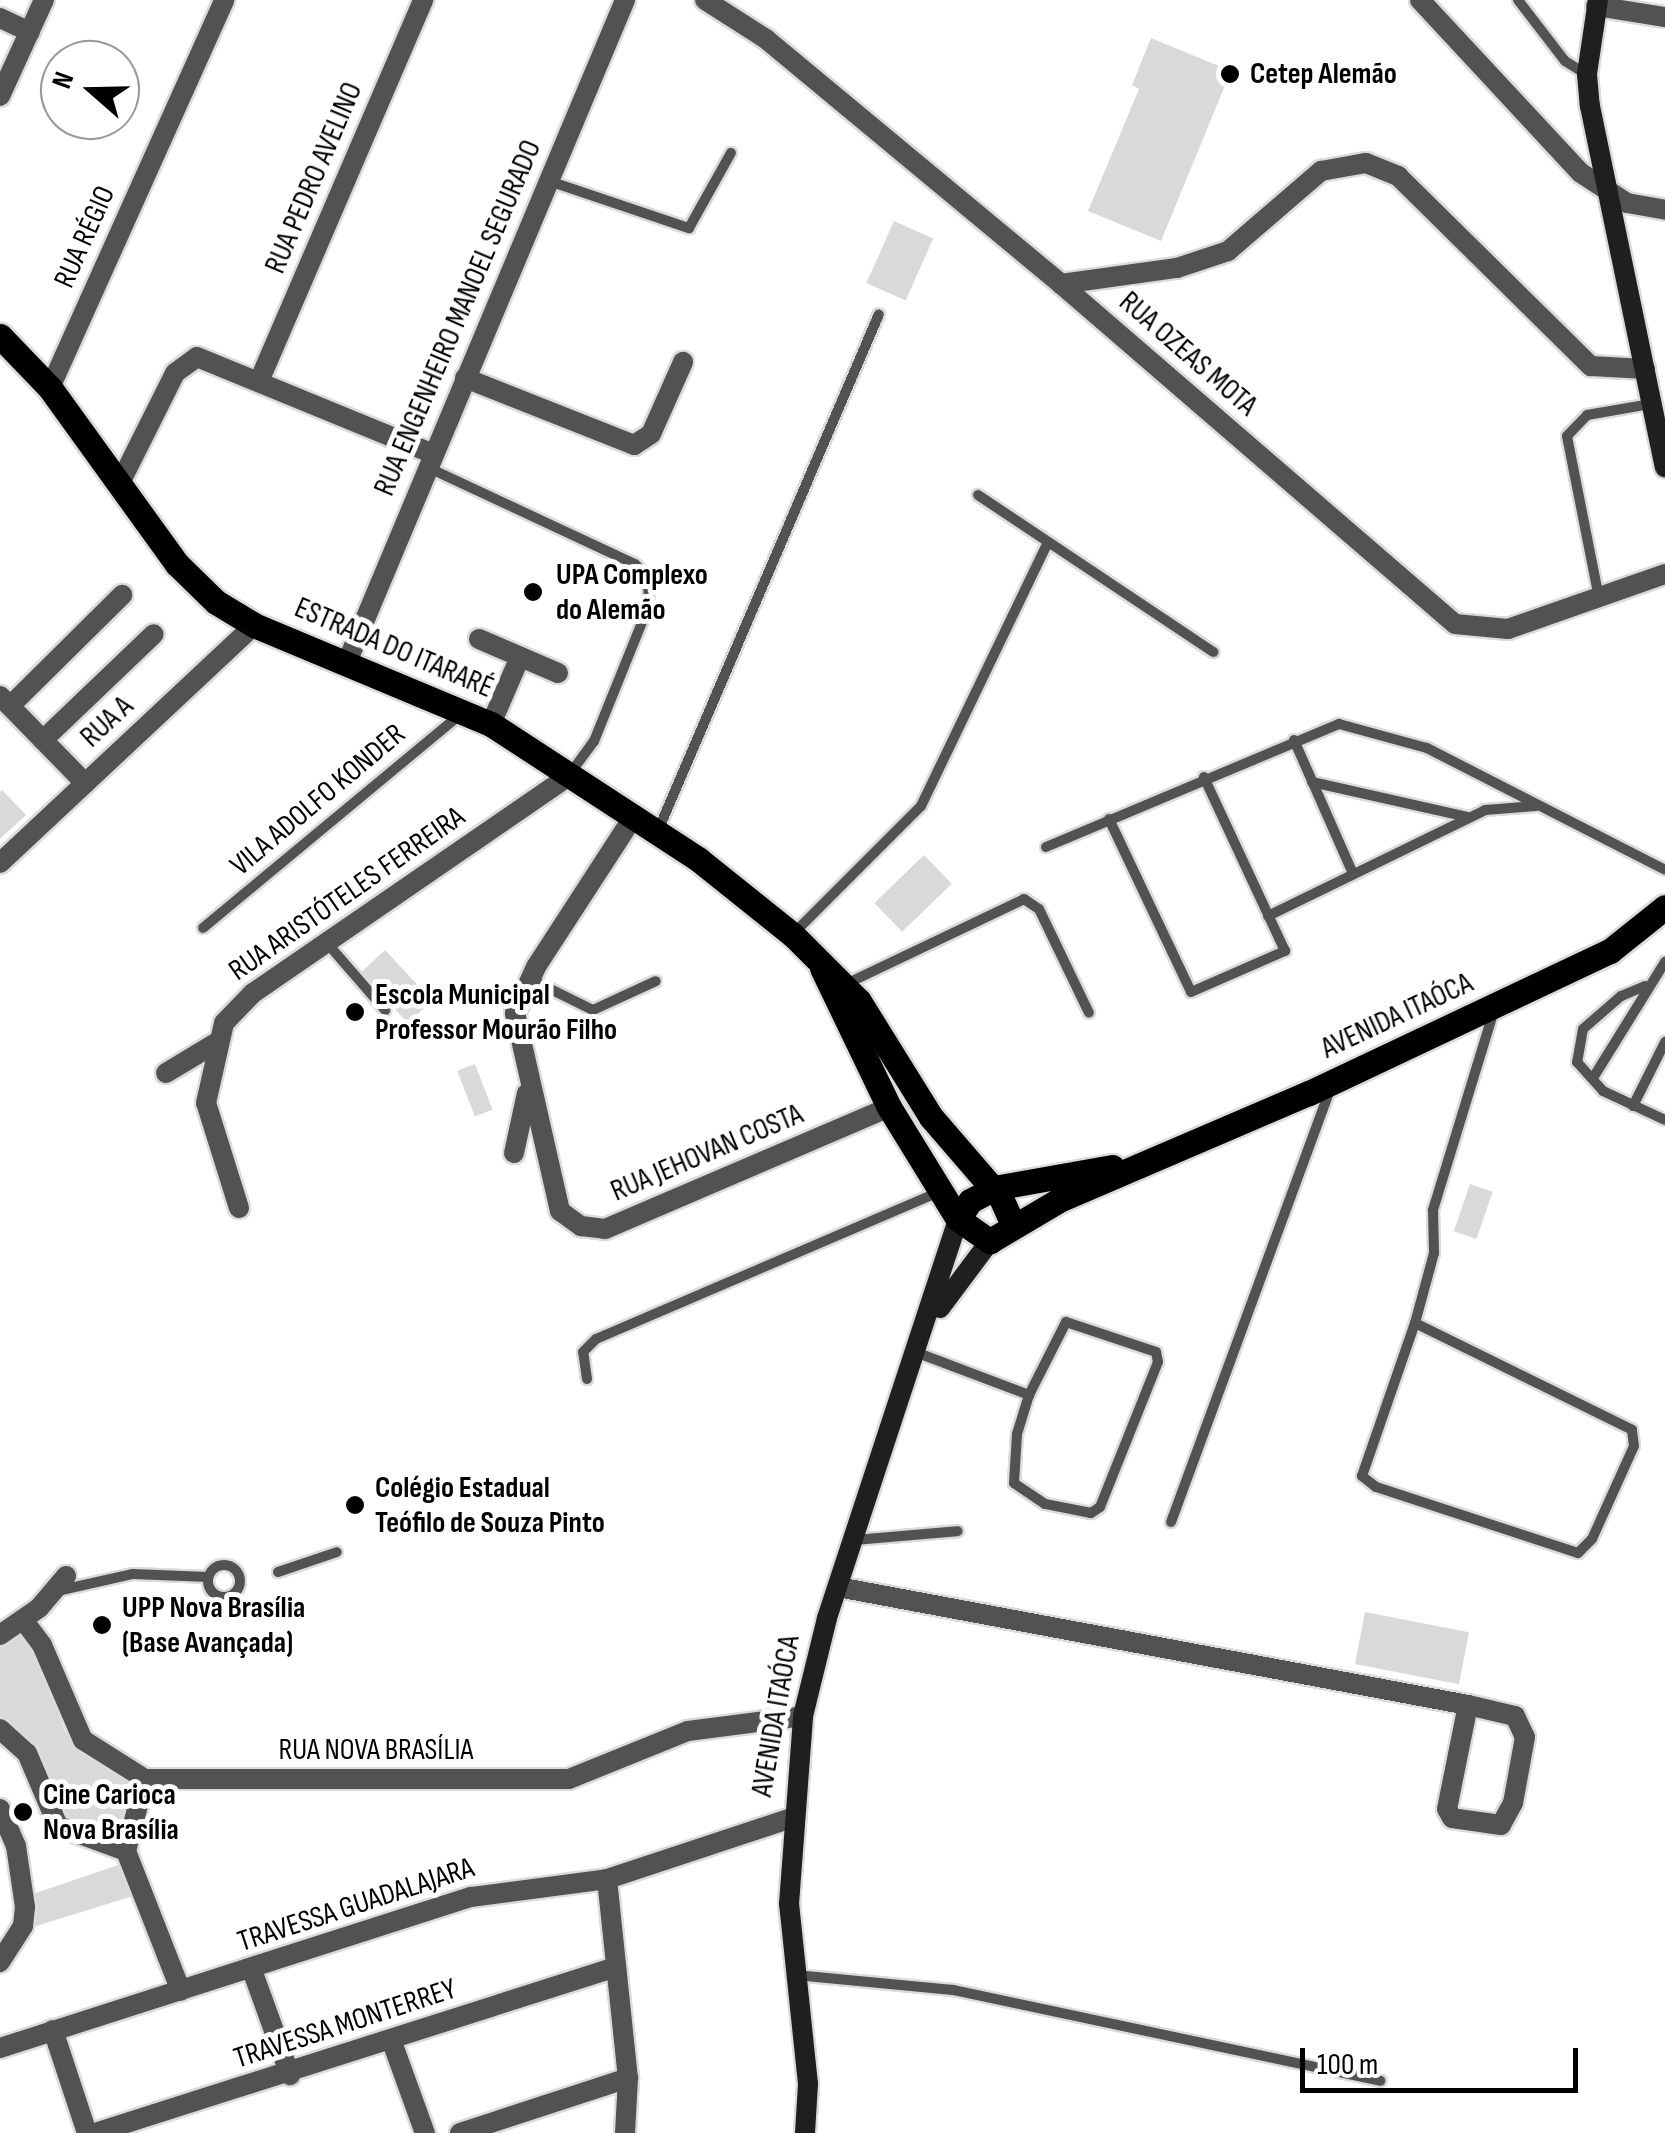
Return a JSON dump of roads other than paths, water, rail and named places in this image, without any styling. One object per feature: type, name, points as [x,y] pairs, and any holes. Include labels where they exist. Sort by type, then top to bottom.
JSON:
[{"type":"main road","points":[[1597,3],[1587,74],[1605,193],[1645,369],[1656,398],[1665,467]]},
{"type":"main road","name":"ESTRADA DO ITARARÉ","points":[[0,336],[50,388],[176,564],[216,602],[254,625],[348,660],[491,724],[657,834],[792,934],[839,988],[931,1117],[994,1188],[1013,1225]]},
{"type":"main road","name":"AVENIDA ITAÓCA","points":[[1013,1225],[1143,1162],[1333,1082],[1610,951],[1665,908]]},
{"type":"main road","points":[[1610,951],[1665,934]]},
{"type":"main road","name":"ESTRADA DO ITARARÉ","points":[[839,988],[889,1107],[958,1220],[990,1242]]},
{"type":"main road","name":"AVENIDA ITAÓCA","points":[[994,1188],[1143,1162]]},
{"type":"main road","points":[[958,1220],[970,1201],[994,1188]]},
{"type":"main road","name":"AVENIDA ITAÓCA","points":[[806,2133],[808,2084],[794,1975],[791,1818],[804,1716],[838,1587],[928,1327],[958,1220]]},
{"type":"main road","points":[[990,1242],[1013,1225]]},
{"type":"main road","name":"AVENIDA ITAÓCA","points":[[928,1327],[990,1242]]},
{"type":"street","points":[[0,96],[44,0]]},
{"type":"street","name":"RUA RÉGIO","points":[[50,388],[224,0]]},
{"type":"street","name":"RUA PEDRO AVELINO","points":[[260,379],[423,0]]},
{"type":"street","name":"RUA ENGENHEIRO MANOEL SEGURADO","points":[[348,660],[625,0]]},
{"type":"street","name":"RUA OZEAS MOTA","points":[[705,0],[766,39],[1061,284],[1456,624],[1508,628],[1665,574]]},
{"type":"street","points":[[1420,0],[1562,156],[1605,193],[1665,210]]},
{"type":"street","points":[[1597,3],[1665,18]]},
{"type":"street","points":[[0,18],[30,32]]},
{"type":"street","points":[[1061,284],[1177,268],[1228,252],[1321,171],[1366,162],[1398,176],[1592,366],[1645,369]]},
{"type":"street","points":[[119,485],[185,361],[210,357],[430,460]]},
{"type":"street","points":[[465,378],[634,446],[651,434],[683,362]]},
{"type":"street","points":[[85,784],[5,701],[122,595]]},
{"type":"street","name":"RUA A","points":[[0,863],[254,625]]},
{"type":"street","points":[[43,740],[154,634]]},
{"type":"street","points":[[479,639],[558,673]]},
{"type":"street","points":[[491,724],[520,656]]},
{"type":"street","name":"RUA ARISTÓTELES FERREIRA","points":[[238,1208],[207,1116],[214,1044],[240,1004],[568,776]]},
{"type":"street","name":"RUA JEHOVAN COSTA","points":[[632,819],[529,978],[515,1013],[528,1086],[560,1211],[598,1230],[889,1107]]},
{"type":"street","points":[[166,1073],[214,1044]]},
{"type":"street","points":[[514,1154],[528,1086]]},
{"type":"street","points":[[0,1635],[24,1621],[66,1576]]},
{"type":"street","points":[[838,1587],[1468,1705],[1523,1723],[1513,1803],[1501,1826],[1452,1818],[1448,1809],[1468,1705]]},
{"type":"street","points":[[24,1621],[42,1645],[83,1740],[145,1779],[126,1851],[181,1991]]},
{"type":"street","name":"RUA NOVA BRASÍLIA","points":[[145,1779],[568,1779],[688,1731],[804,1716]]},
{"type":"street","points":[[4,1736],[27,1753],[58,1826],[126,1851]]},
{"type":"street","points":[[0,1809],[16,1846],[25,1907],[23,1926],[0,1962]]},
{"type":"street","name":"TRAVESSA GUADALAJARA","points":[[0,2048],[252,1970],[472,1896],[607,1879],[791,1818]]},
{"type":"street","points":[[607,1879],[613,1968],[628,2078],[625,2133]]},
{"type":"street","name":"TRAVESSA MONTERREY","points":[[95,2133],[290,2075],[613,1968]]},
{"type":"street","points":[[252,1970],[290,2075]]},
{"type":"street","points":[[53,2030],[87,2133]]},
{"type":"street","points":[[392,2042],[424,2133]]},
{"type":"street","points":[[460,2133],[628,2078]]},
{"type":"lane","points":[[1518,0],[1564,61],[1587,74]]},
{"type":"lane","points":[[548,180],[689,228],[730,153]]},
{"type":"lane","points":[[657,834],[880,314]]},
{"type":"lane","points":[[1599,598],[1567,436],[1587,415],[1656,398]]},
{"type":"lane","points":[[430,460],[635,564],[648,578],[651,597],[594,741],[568,776]]},
{"type":"lane","points":[[978,495],[1212,652]]},
{"type":"lane","points":[[792,934],[921,806],[1048,542]]},
{"type":"lane","name":"VILA ADOLFO KONDER","points":[[203,928],[466,710]]},
{"type":"lane","points":[[1046,847],[1204,777],[1340,724],[1427,748],[1665,870]]},
{"type":"lane","points":[[1294,740],[1353,874]]},
{"type":"lane","points":[[1110,819],[1191,992],[1285,951],[1204,777]]},
{"type":"lane","points":[[1312,782],[1468,817]]},
{"type":"lane","points":[[1268,916],[1468,817],[1500,805],[1542,806]]},
{"type":"lane","points":[[839,988],[1024,899],[1039,909],[1089,1013]]},
{"type":"lane","points":[[326,942],[386,1010]]},
{"type":"lane","points":[[1593,1078],[1646,986],[1665,962]]},
{"type":"lane","points":[[529,978],[593,1010],[656,981]]},
{"type":"lane","points":[[1646,986],[1621,996],[1583,1029],[1577,1062],[1633,1106],[1665,1120]]},
{"type":"lane","points":[[1415,1323],[1632,1430],[1634,1446],[1592,1539],[1578,1553],[1394,1493],[1362,1476],[1415,1323],[1434,1254],[1433,1210],[1496,1006]]},
{"type":"lane","points":[[1633,1106],[1665,1042]]},
{"type":"lane","points":[[1170,1522],[1333,1082]]},
{"type":"lane","points":[[587,1379],[583,1352],[596,1338],[942,1190]]},
{"type":"lane","points":[[1066,1322],[1156,1352],[1156,1374],[1100,1507],[1092,1514],[1045,1504],[1014,1483],[1017,1434],[1029,1395],[1066,1322]]},
{"type":"lane","points":[[918,1354],[1029,1395]]},
{"type":"lane","points":[[854,1540],[958,1532]]},
{"type":"lane","points":[[278,1572],[338,1552]]},
{"type":"lane","points":[[52,1593],[133,1574],[208,1577],[228,1565],[240,1581]]},
{"type":"lane","points":[[208,1577],[209,1588],[222,1597],[232,1595],[240,1581]]},
{"type":"lane","points":[[240,1581],[253,1581]]},
{"type":"lane","points":[[794,1975],[953,1990],[1380,2082]]},
{"type":"place","name":"Cetep Alemão","points":[[1230,74]]},
{"type":"place","name":"UPA Complexo do Alemão","points":[[533,592]]},
{"type":"place","name":"Escola Municipal Professor Mourão Filho","points":[[355,1012]]},
{"type":"place","name":"Colégio Estadual Teófilo de Souza Pinto","points":[[355,1505]]},
{"type":"place","name":"UPP Nova Brasília (Base Avançada)","points":[[102,1625]]},
{"type":"place","name":"Cine Carioca Nova Brasília","points":[[23,1812]]}]
